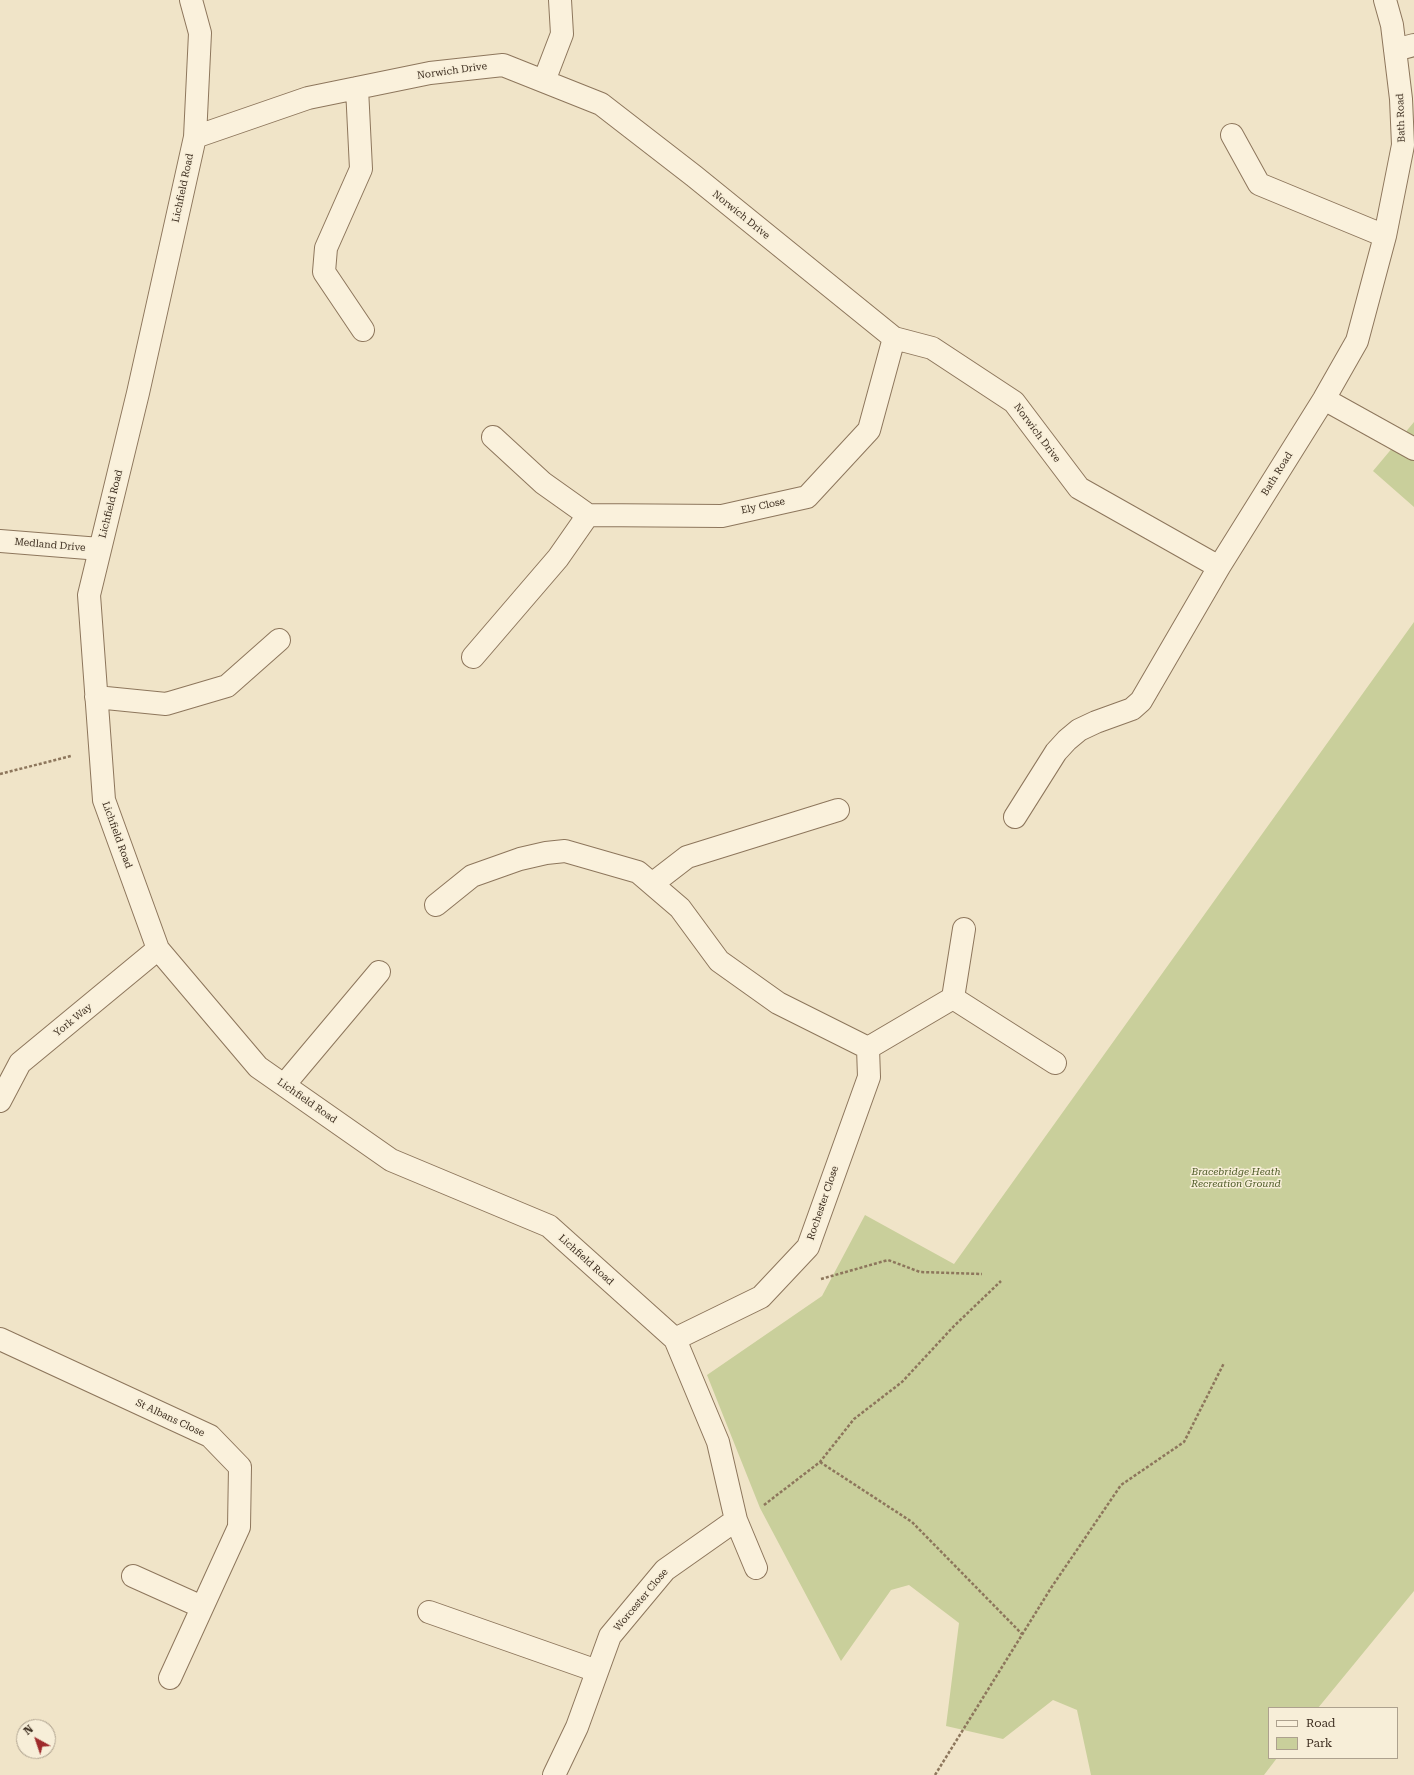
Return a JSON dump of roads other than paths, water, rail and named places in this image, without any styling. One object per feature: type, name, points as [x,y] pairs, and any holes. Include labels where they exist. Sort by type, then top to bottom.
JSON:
[{"type":"street","name":"Lichfield Road","points":[[191,0],[200,33],[194,137],[138,393],[89,595],[104,800],[158,949],[258,1067],[391,1160],[549,1226],[675,1339]]},
{"type":"street","points":[[544,82],[562,34],[560,0]]},
{"type":"street","name":"Bath Road","points":[[1015,817],[1056,752],[1067,740],[1079,730],[1132,709],[1141,701],[1219,567],[1324,399],[1357,341],[1385,236],[1403,145],[1401,99],[1405,47],[1392,25],[1385,0]]},
{"type":"street","name":"Norwich Drive","points":[[194,137],[308,98],[430,73],[503,64],[601,104],[694,176],[894,338],[932,348],[1014,402],[1079,488],[1219,567]]},
{"type":"street","points":[[357,88],[361,169],[326,248],[324,272],[363,330]]},
{"type":"street","points":[[1232,135],[1259,184],[1385,236]]},
{"type":"street","name":"Ely Close","points":[[588,515],[722,516],[807,497],[869,430],[894,338]]},
{"type":"street","points":[[1324,399],[1414,449]]},
{"type":"street","points":[[473,657],[558,558],[588,515],[543,482],[493,437]]},
{"type":"street","name":"Medland Drive","points":[[0,541],[100,549]]},
{"type":"street","points":[[96,697],[166,704],[227,686],[279,640]]},
{"type":"street","points":[[652,884],[687,857],[838,810]]},
{"type":"street","points":[[436,905],[472,876],[520,859],[546,853],[565,851],[638,872],[680,908],[719,961],[778,1003],[868,1048],[953,998]]},
{"type":"street","points":[[953,998],[964,929]]},
{"type":"street","name":"York Way","points":[[0,1101],[20,1063],[158,949]]},
{"type":"street","points":[[284,1085],[379,972]]},
{"type":"street","points":[[953,998],[1054,1063]]},
{"type":"street","name":"Rochester Close","points":[[675,1339],[761,1297],[808,1246],[869,1077],[868,1048]]},
{"type":"street","name":"St Albans Close","points":[[0,1339],[210,1436],[240,1467],[239,1527],[170,1678]]},
{"type":"street","points":[[675,1339],[718,1442],[736,1520],[756,1568]]},
{"type":"street","name":"Worcester Close","points":[[554,1775],[577,1726],[610,1636],[665,1570],[736,1520]]},
{"type":"street","points":[[133,1576],[202,1606]]},
{"type":"street","points":[[429,1612],[597,1671]]},
{"type":"park label","name":"Bracebridge Heath Recreation Ground","points":[[1236,1178]]}]
